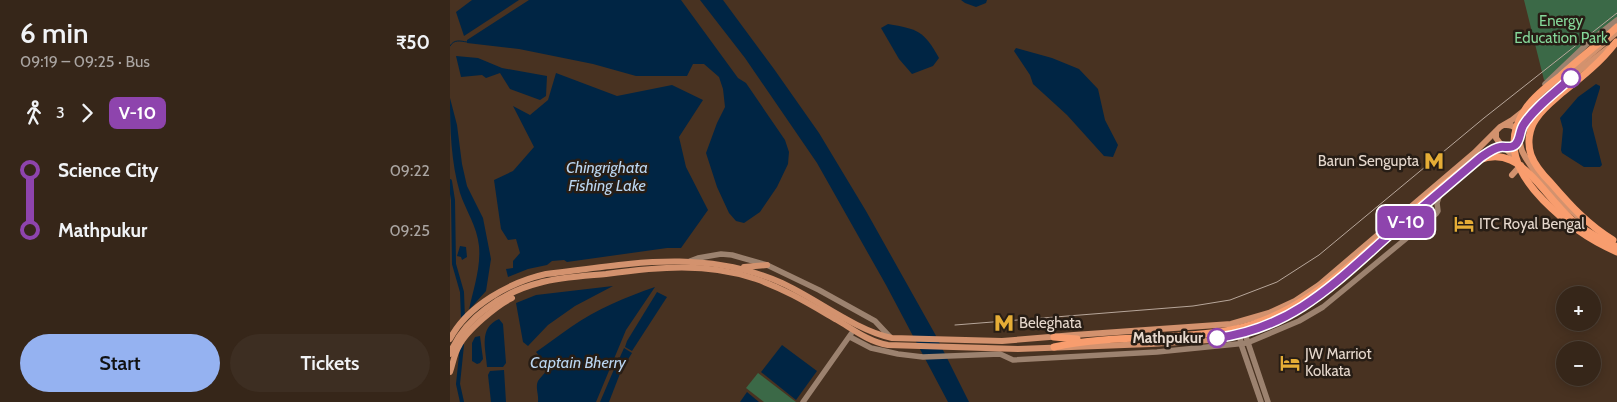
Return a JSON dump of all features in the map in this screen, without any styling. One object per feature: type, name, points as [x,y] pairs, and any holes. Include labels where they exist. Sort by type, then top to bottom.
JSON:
[{"type":"highway","points":[[1616,245],[1594,241],[1580,232],[1526,182],[1519,167],[1514,142],[1516,126],[1527,106],[1535,97],[1617,27]]},
{"type":"highway","points":[[1616,41],[1604,56],[1542,111],[1531,128],[1529,143],[1534,161],[1545,177],[1579,214],[1616,245]]},
{"type":"highway","points":[[1054,347],[1082,342],[1180,334],[1236,326],[1288,307],[1319,287],[1466,162],[1475,157],[1490,153],[1510,155],[1523,163],[1571,214],[1616,245]]},
{"type":"highway","points":[[1054,337],[1073,339],[1180,334]]},
{"type":"main road","points":[[451,337],[474,311],[501,290],[517,282],[546,274],[654,261],[707,262],[738,267],[758,273],[784,284],[857,324],[882,336],[892,338],[1002,341],[1241,322],[1295,301],[1318,285],[1474,153],[1497,130],[1512,120],[1617,32]]},
{"type":"main road","points":[[450,354],[458,338],[470,324],[491,306],[547,281],[654,268],[679,267],[722,270],[744,275],[781,289],[876,342],[902,346],[1007,350],[1192,341],[1224,338],[1241,334],[1288,316],[1319,296],[1480,158],[1495,148],[1512,147],[1518,142],[1523,125],[1543,103],[1616,41]]},
{"type":"main road","points":[[1503,125],[1515,127],[1519,136],[1520,147],[1528,161],[1558,198],[1577,216],[1616,245]]},
{"type":"main road","points":[[1497,130],[1496,138],[1503,147],[1521,165],[1564,216],[1585,232],[1616,245]]},
{"type":"main road","points":[[1512,174],[1521,165]]},
{"type":"main road","points":[[738,267],[767,265]]},
{"type":"main road","points":[[450,372],[457,349],[465,336],[508,297]]},
{"type":"street","points":[[1545,84],[1589,42],[1617,20]]},
{"type":"street","points":[[850,337],[871,348],[898,354],[923,357],[1000,354],[1013,360],[1158,352],[1244,343],[1299,321],[1323,307],[1436,214],[1438,211],[1437,200],[1440,192]]},
{"type":"street","points":[[690,262],[698,258],[721,254],[732,255],[767,265],[875,320],[892,338]]},
{"type":"street","points":[[1241,322],[1241,334],[1261,402]]},
{"type":"street","points":[[803,402],[850,337],[857,324]]},
{"type":"street","points":[[1244,343],[1268,402]]},
{"type":"green space","name":"Energy Education Park","points":[[1524,0],[1617,0],[1617,20],[1547,80],[1544,80]]},
{"type":"green space","points":[[758,373],[796,402],[764,402],[746,388]]},
{"type":"water","points":[[472,0],[519,0],[464,36],[456,12]]},
{"type":"water","points":[[529,0],[681,0],[738,78],[746,83],[785,140],[789,152],[788,164],[777,187],[760,212],[744,223],[736,221],[729,213],[717,187],[706,153],[725,107],[723,89],[719,77],[704,64],[693,64],[687,76],[636,76],[593,64],[519,49],[467,43],[467,40]]},
{"type":"water","points":[[700,0],[723,0],[819,133],[866,211],[935,334],[969,402],[948,402],[886,285],[817,163],[745,58]]},
{"type":"water","points":[[961,0],[987,0],[986,3],[976,7]]},
{"type":"water","points":[[888,24],[913,30],[924,37],[939,58],[933,66],[912,74],[899,59],[881,28]]},
{"type":"water","points":[[1016,48],[1052,58],[1079,69],[1098,89],[1105,120],[1118,145],[1113,157],[1104,156],[1067,115],[1033,84],[1030,75],[1014,51]]},
{"type":"water","points":[[456,56],[478,58],[502,68],[547,76],[546,96],[540,100],[510,89],[500,73],[486,78],[482,75],[461,77]]},
{"type":"water","name":"Chingrighata Fishing Lake","points":[[556,73],[617,96],[672,85],[703,100],[679,137],[686,167],[708,210],[681,248],[667,248],[567,262],[564,260],[552,261],[547,265],[528,269],[508,277],[506,269],[513,268],[513,261],[520,253],[516,239],[508,240],[501,229],[494,180],[513,171],[534,147],[513,106],[530,115],[548,100]]},
{"type":"water","points":[[1596,84],[1600,88],[1592,114],[1592,126],[1602,165],[1600,167],[1584,167],[1562,153],[1563,129],[1560,118],[1578,97]]},
{"type":"water","points":[[450,98],[457,125],[467,186],[483,218],[491,259],[486,291],[469,310],[478,271],[479,246],[474,225],[460,193],[455,169],[451,134]]},
{"type":"water","points":[[460,246],[466,247],[467,257],[462,260],[461,257],[457,256]]},
{"type":"water","name":"Captain Bherry","points":[[613,286],[575,306],[548,325],[528,346],[523,342],[516,303],[536,295]]},
{"type":"water","name":"Captain Bherry","points":[[655,287],[626,330],[596,402],[538,402],[537,383],[546,371],[546,364],[536,352],[571,327],[601,309]]},
{"type":"water","points":[[657,292],[667,297],[632,351],[625,347],[627,341]]},
{"type":"water","points":[[499,319],[503,324],[506,363],[503,367],[487,367],[486,333],[492,323]]},
{"type":"water","points":[[480,336],[483,359],[477,364],[472,361],[472,343],[475,337]]},
{"type":"water","points":[[782,345],[817,371],[796,400],[761,372]]},
{"type":"water","points":[[624,348],[632,353],[622,369],[616,366]]},
{"type":"water","points":[[615,367],[621,371],[609,402],[600,402]]},
{"type":"water","points":[[504,370],[506,402],[491,402],[488,375],[490,371]]},
{"type":"water","points":[[747,392],[759,402],[740,402]]},
{"type":"waterway","points":[[450,46],[455,41],[467,42]]},
{"type":"waterway","points":[[450,181],[453,200],[454,264],[462,292],[463,319]]},
{"type":"waterway","points":[[462,345],[458,384],[462,402]]},
{"type":"railway","points":[[955,325],[1193,306],[1230,300],[1277,282],[1319,255],[1484,118],[1617,13]]},
{"type":"bus line","name":"V-10","points":[[1217,338],[1224,338],[1263,327],[1288,316],[1319,296],[1480,158],[1495,148],[1502,146],[1508,148],[1515,145],[1518,142],[1520,131],[1527,120],[1571,78]]},
{"type":"place","name":"Barun Sengupta","points":[[1434,161]]},
{"type":"place","name":"ITC Royal Bengal","points":[[1464,224]]},
{"type":"place","name":"Beleghata","points":[[1004,323]]},
{"type":"place","name":"Mathpukur","points":[[1217,338]]},
{"type":"place","name":"JW Marriot Kolkata","points":[[1290,363]]}]
